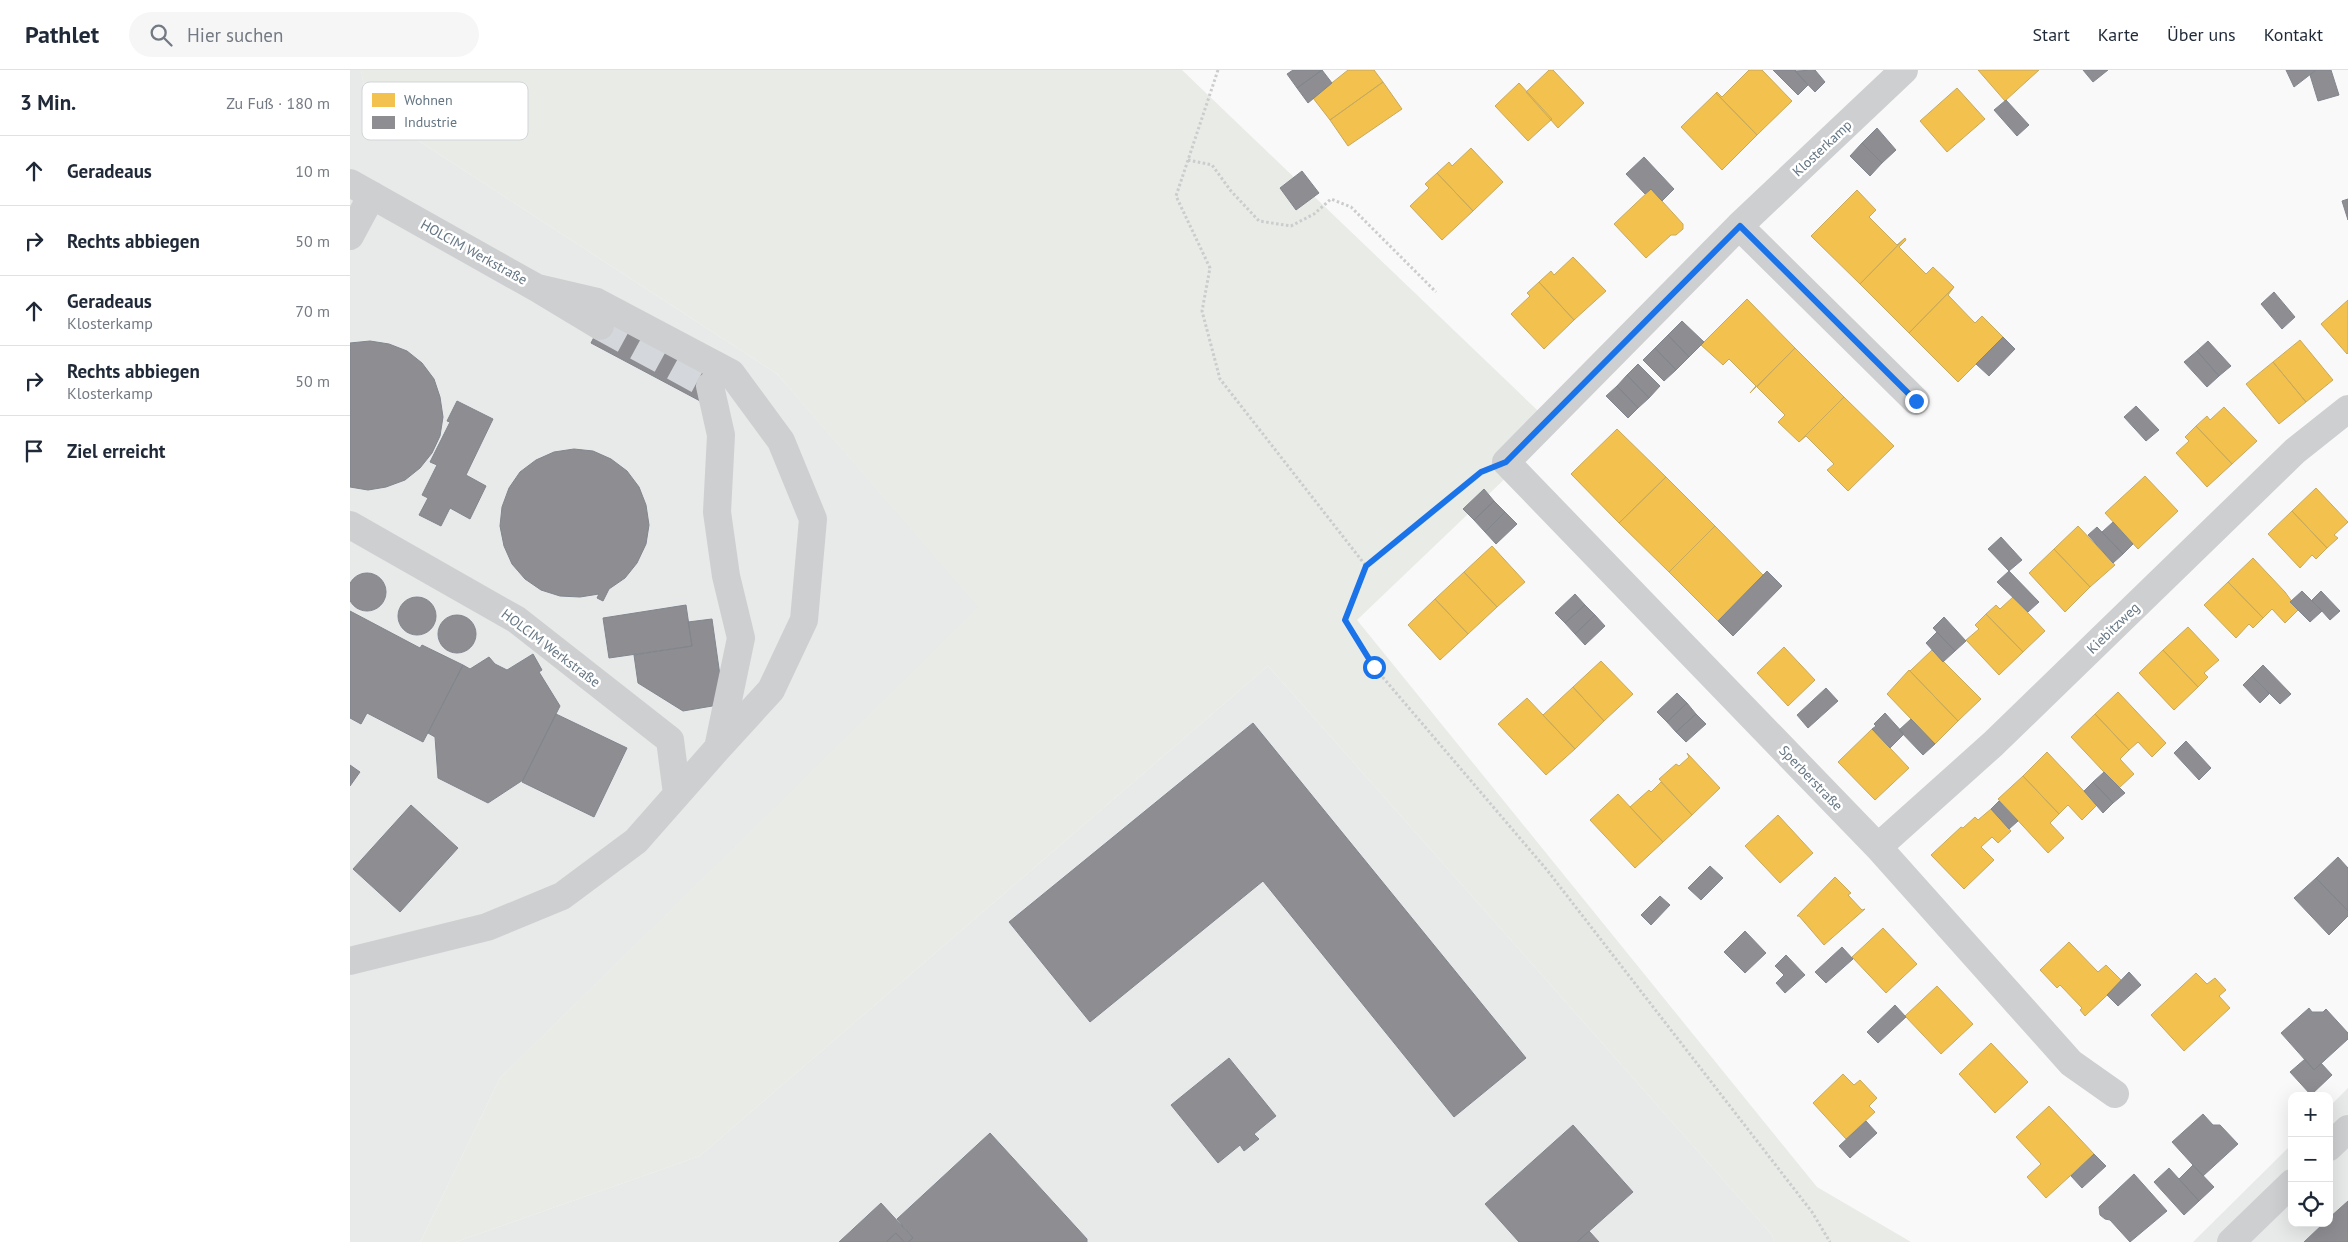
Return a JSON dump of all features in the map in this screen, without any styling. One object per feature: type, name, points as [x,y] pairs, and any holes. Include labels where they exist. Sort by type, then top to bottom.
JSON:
[{"type":"street","name":"Klosterkamp","points":[[1506,462],[1740,226],[1904,70]]},
{"type":"street","name":"HOLCIM Werkstraße","points":[[350,236],[361,189],[600,326]]},
{"type":"street","points":[[1740,226],[1916,401]]},
{"type":"street","points":[[350,961],[487,928],[562,896],[636,841],[772,690],[804,620],[813,519],[781,441],[731,373],[597,302],[536,288]]},
{"type":"street","points":[[710,386],[721,434],[717,512],[726,576],[741,638],[718,748]]},
{"type":"street","name":"Kiebitzweg","points":[[1878,847],[2000,737],[2295,451],[2348,409]]},
{"type":"street","name":"Sperberstraße","points":[[1506,462],[1878,847],[2071,1062],[2115,1094]]},
{"type":"street","name":"HOLCIM Werkstraße","points":[[350,525],[517,620],[670,740],[678,794]]},
{"type":"street","points":[[2333,1143],[2348,1129]]},
{"type":"street","points":[[2231,1242],[2288,1187]]},
{"type":"path","points":[[1218,70],[1176,196],[1210,268],[1202,311],[1220,379],[1366,566]]},
{"type":"path","points":[[1188,160],[1212,165],[1230,191],[1259,221],[1291,226],[1314,214],[1331,199],[1351,207],[1436,292]]},
{"type":"path","points":[[1506,462],[1481,472],[1366,566],[1345,620],[1374,667],[1547,870],[1812,1212],[1830,1242]]},
{"type":"shaded area","points":[[350,70],[361,70],[363,82],[362,140],[417,140],[777,374],[979,607],[500,1078],[420,1242],[350,1242]]},
{"type":"shaded area","points":[[361,70],[1182,70],[1557,429],[1357,620],[1817,1187],[1911,1242],[1774,1242],[1772,1235],[1268,666],[700,1156],[456,1242],[420,1242],[500,1078],[978,607],[777,374],[417,140],[528,140],[528,82],[363,82]]},
{"type":"shaded area","points":[[1268,666],[1772,1235],[1774,1242],[456,1242],[700,1156]]},
{"type":"shaded area","points":[[2348,1088],[2348,1242],[2193,1242],[2288,1148],[2288,1227],[2333,1227],[2333,1103]]},
{"type":"building: Wohnen","points":[[1348,70],[1374,70],[1383,82],[1330,120],[1313,98]]},
{"type":"building: Wohnen","points":[[1549,70],[1553,70],[1584,103],[1558,128],[1526,92]]},
{"type":"building: Wohnen","points":[[1749,70],[1762,70],[1792,101],[1757,135],[1716,93],[1722,97]]},
{"type":"building: Wohnen","points":[[1978,70],[2039,70],[2005,101]]},
{"type":"building: Wohnen","points":[[1383,82],[1402,109],[1348,146],[1330,120]]},
{"type":"building: Wohnen","points":[[1519,83],[1552,119],[1528,141],[1495,106]]},
{"type":"building: Wohnen","points":[[1957,88],[1985,119],[1947,152],[1920,121]]},
{"type":"building: Wohnen","points":[[1716,93],[1757,135],[1722,170],[1681,127]]},
{"type":"building: Wohnen","points":[[1471,148],[1503,182],[1473,211],[1437,173],[1449,162],[1452,166]]},
{"type":"building: Wohnen","points":[[1437,173],[1473,211],[1442,240],[1410,206],[1429,188],[1425,184]]},
{"type":"building: Wohnen","points":[[1651,189],[1683,224],[1683,229],[1676,235],[1671,235],[1646,258],[1614,224]]},
{"type":"building: Wohnen","points":[[1857,190],[1876,210],[1869,217],[1897,245],[1905,238],[1860,284],[1811,236]]},
{"type":"building: Wohnen","points":[[1905,238],[1906,240],[1899,247],[1926,274],[1933,267],[1954,287],[1909,333],[1860,284]]},
{"type":"building: Wohnen","points":[[1573,257],[1606,291],[1574,320],[1539,282],[1551,271],[1554,275]]},
{"type":"building: Wohnen","points":[[1539,282],[1574,320],[1544,349],[1511,314],[1530,296],[1527,293]]},
{"type":"building: Wohnen","points":[[1954,287],[1948,295],[1975,323],[1982,316],[2003,337],[1958,382],[1909,333]]},
{"type":"building: Wohnen","points":[[1747,299],[1795,348],[1750,393],[1756,386],[1729,359],[1723,365],[1701,345]]},
{"type":"building: Wohnen","points":[[2348,300],[2348,353],[2347,354],[2321,324]]},
{"type":"building: Wohnen","points":[[2300,340],[2333,380],[2306,402],[2273,362]]},
{"type":"building: Wohnen","points":[[1795,348],[1844,397],[1799,442],[1778,422],[1785,415],[1757,387]]},
{"type":"building: Wohnen","points":[[2273,362],[2306,402],[2279,424],[2246,384]]},
{"type":"building: Wohnen","points":[[1844,397],[1894,446],[1848,491],[1827,470],[1834,464],[1806,436],[1799,442]]},
{"type":"building: Wohnen","points":[[2224,407],[2257,441],[2232,464],[2196,426],[2207,416],[2210,420]]},
{"type":"building: Wohnen","points":[[2196,426],[2232,464],[2207,487],[2176,453],[2189,441],[2185,437]]},
{"type":"building: Wohnen","points":[[1617,429],[1666,477],[1619,523],[1571,474]]},
{"type":"building: Wohnen","points":[[2145,476],[2178,511],[2138,549],[2105,513]]},
{"type":"building: Wohnen","points":[[1666,477],[1715,526],[1669,572],[1619,523]]},
{"type":"building: Wohnen","points":[[2316,488],[2348,522],[2334,535],[2338,538],[2327,548],[2292,511]]},
{"type":"building: Wohnen","points":[[2292,511],[2327,548],[2316,559],[2312,555],[2300,568],[2268,534]]},
{"type":"building: Wohnen","points":[[1715,526],[1763,575],[1718,621],[1669,572]]},
{"type":"building: Wohnen","points":[[2078,526],[2115,565],[2090,587],[2054,549]]},
{"type":"building: Wohnen","points":[[1492,546],[1525,582],[1497,607],[1464,572]]},
{"type":"building: Wohnen","points":[[2054,549],[2090,587],[2065,612],[2029,573]]},
{"type":"building: Wohnen","points":[[2253,558],[2285,592],[2298,610],[2285,623],[2272,609],[2263,618],[2228,582]]},
{"type":"building: Wohnen","points":[[1464,572],[1497,607],[1468,634],[1435,599]]},
{"type":"building: Wohnen","points":[[2228,582],[2263,618],[2253,628],[2249,624],[2236,638],[2204,605]]},
{"type":"building: Wohnen","points":[[2013,597],[2045,631],[2023,652],[1986,614],[1996,605],[2000,609]]},
{"type":"building: Wohnen","points":[[1435,599],[1468,634],[1440,660],[1408,625]]},
{"type":"building: Wohnen","points":[[1986,614],[2023,652],[1999,675],[1966,640],[1979,629],[1975,625]]},
{"type":"building: Wohnen","points":[[2188,627],[2219,660],[2204,673],[2208,677],[2198,687],[2163,650]]},
{"type":"building: Wohnen","points":[[1784,647],[1815,680],[1788,706],[1757,673]]},
{"type":"building: Wohnen","points":[[1932,650],[1981,699],[1958,721],[1910,671]]},
{"type":"building: Wohnen","points":[[2163,650],[2198,687],[2174,710],[2139,673]]},
{"type":"building: Wohnen","points":[[1601,661],[1633,694],[1604,721],[1573,687]]},
{"type":"building: Wohnen","points":[[1909,670],[1958,721],[1935,744],[1887,694]]},
{"type":"building: Wohnen","points":[[1573,687],[1604,721],[1575,749],[1543,715]]},
{"type":"building: Wohnen","points":[[2118,692],[2166,743],[2152,757],[2138,742],[2129,750],[2095,714]]},
{"type":"building: Wohnen","points":[[1527,698],[1575,749],[1546,775],[1498,724]]},
{"type":"building: Wohnen","points":[[2095,714],[2129,750],[2120,759],[2134,774],[2119,788],[2071,737]]},
{"type":"building: Wohnen","points":[[1872,729],[1909,768],[1875,800],[1838,762]]},
{"type":"building: Wohnen","points":[[2047,752],[2097,805],[2082,820],[2068,805],[2059,814],[2023,776]]},
{"type":"building: Wohnen","points":[[1687,753],[1720,788],[1692,815],[1659,779],[1676,764],[1679,766],[1689,757]]},
{"type":"building: Wohnen","points":[[2023,776],[2059,814],[2050,823],[2064,838],[2048,853],[1998,799]]},
{"type":"building: Wohnen","points":[[1661,782],[1692,815],[1663,842],[1630,807],[1649,790],[1651,792]]},
{"type":"building: Wohnen","points":[[1618,794],[1663,842],[1635,868],[1590,820]]},
{"type":"building: Wohnen","points":[[1991,809],[2011,831],[1998,843],[1992,837],[1981,847],[1994,860],[1964,889],[1931,855],[1961,827],[1963,828],[1975,817],[1978,820]]},
{"type":"building: Wohnen","points":[[1778,815],[1813,853],[1780,883],[1745,846]]},
{"type":"building: Wohnen","points":[[1835,877],[1851,893],[1848,895],[1862,910],[1865,909],[1824,945],[1797,916]]},
{"type":"building: Wohnen","points":[[1883,928],[1917,964],[1886,993],[1852,957]]},
{"type":"building: Wohnen","points":[[2069,942],[2098,972],[2106,965],[2122,981],[2085,1016],[2080,1010],[2082,1008],[2060,985],[2057,988],[2040,970]]},
{"type":"building: Wohnen","points":[[2196,973],[2207,984],[2215,978],[2226,990],[2219,996],[2230,1008],[2184,1051],[2151,1015]]},
{"type":"building: Wohnen","points":[[1937,986],[1973,1024],[1941,1054],[1905,1016]]},
{"type":"building: Wohnen","points":[[1991,1043],[2028,1082],[1995,1113],[1959,1074]]},
{"type":"building: Wohnen","points":[[1843,1074],[1854,1085],[1860,1080],[1877,1098],[1869,1106],[1875,1112],[1846,1139],[1813,1103]]},
{"type":"building: Wohnen","points":[[2049,1106],[2094,1154],[2046,1198],[2027,1177],[2041,1164],[2016,1137]]},
{"type":"building: Industrie","points":[[1293,70],[1322,70],[1297,88],[1287,74]]},
{"type":"building: Industrie","points":[[1322,70],[1332,83],[1308,103],[1297,88]]},
{"type":"building: Industrie","points":[[1773,70],[1795,70],[1808,85],[1798,95]]},
{"type":"building: Industrie","points":[[1815,70],[1825,82],[1815,92],[1795,71]]},
{"type":"building: Industrie","points":[[2083,70],[2108,70],[2093,82]]},
{"type":"building: Industrie","points":[[2286,70],[2316,70],[2294,87]]},
{"type":"building: Industrie","points":[[2316,70],[2331,70],[2339,95],[2318,101],[2310,75]]},
{"type":"building: Industrie","points":[[2006,100],[2029,125],[2017,136],[1994,110]]},
{"type":"building: Industrie","points":[[1877,128],[1896,150],[1882,163],[1862,143]]},
{"type":"building: Industrie","points":[[1862,143],[1882,163],[1870,176],[1850,156]]},
{"type":"building: Industrie","points":[[1644,157],[1674,189],[1662,201],[1651,189],[1645,194],[1626,174]]},
{"type":"building: Industrie","points":[[1302,171],[1319,193],[1296,210],[1280,188]]},
{"type":"building: Industrie","points":[[2348,199],[2348,220],[2342,201]]},
{"type":"building: Industrie","points":[[2274,292],[2295,317],[2282,329],[2261,304]]},
{"type":"building: Industrie","points":[[607,312],[719,370],[702,402],[591,343]]},
{"type":"building: Industrie","points":[[1682,321],[1704,342],[1689,357],[1668,335]]},
{"type":"building: Industrie","points":[[1668,335],[1689,357],[1676,370],[1655,348]]},
{"type":"building: Industrie","points":[[2003,337],[2015,349],[1989,376],[1976,364]]},
{"type":"building: Industrie","points":[[370,341],[389,344],[407,351],[422,363],[434,379],[440,397],[443,417],[440,436],[432,453],[420,468],[405,480],[386,487],[368,490],[350,487],[350,343]]},
{"type":"building: Industrie","points":[[2208,341],[2231,366],[2219,376],[2197,351]]},
{"type":"building: Industrie","points":[[1655,348],[1676,370],[1664,381],[1643,360]]},
{"type":"building: Industrie","points":[[2197,351],[2219,376],[2207,387],[2184,362]]},
{"type":"building: Industrie","points":[[1638,364],[1660,386],[1649,398],[1627,375]]},
{"type":"building: Industrie","points":[[1627,375],[1649,398],[1638,408],[1617,386]]},
{"type":"building: Industrie","points":[[1617,386],[1638,408],[1628,418],[1606,396]]},
{"type":"building: Industrie","points":[[457,401],[493,419],[466,475],[486,486],[470,519],[450,508],[441,526],[419,515],[428,498],[422,495],[437,465],[430,462],[450,422],[447,421]]},
{"type":"building: Industrie","points":[[2136,406],[2159,430],[2146,441],[2124,417]]},
{"type":"building: Industrie","points":[[574,449],[593,451],[611,459],[627,471],[639,487],[646,505],[649,525],[646,544],[637,563],[625,578],[609,589],[603,601],[597,598],[599,594],[580,597],[560,596],[541,590],[525,579],[512,564],[504,546],[500,526],[502,507],[509,488],[520,472],[536,460],[554,452]]},
{"type":"building: Industrie","points":[[1484,489],[1494,501],[1474,520],[1463,509]]},
{"type":"building: Industrie","points":[[1494,501],[1505,512],[1485,532],[1474,520]]},
{"type":"building: Industrie","points":[[1505,512],[1517,524],[1496,544],[1485,532]]},
{"type":"building: Industrie","points":[[2113,522],[2133,544],[2123,554],[2102,532]]},
{"type":"building: Industrie","points":[[2097,527],[2123,554],[2113,563],[2088,535]]},
{"type":"building: Industrie","points":[[2001,537],[2022,560],[2009,571],[1988,549]]},
{"type":"building: Industrie","points":[[1767,571],[1782,586],[1733,636],[1718,621]]},
{"type":"building: Industrie","points":[[2009,571],[2039,602],[2028,612],[1997,582]]},
{"type":"building: Industrie","points":[[367,573],[380,579],[386,592],[380,605],[367,611],[354,605],[348,592],[354,579]]},
{"type":"building: Industrie","points":[[2302,591],[2322,611],[2310,622],[2290,602]]},
{"type":"building: Industrie","points":[[2321,591],[2340,611],[2330,620],[2312,600]]},
{"type":"building: Industrie","points":[[1575,594],[1585,605],[1565,623],[1555,613]]},
{"type":"building: Industrie","points":[[417,597],[430,603],[436,616],[430,629],[417,635],[404,629],[398,616],[404,603]]},
{"type":"building: Industrie","points":[[686,605],[692,646],[609,658],[603,618]]},
{"type":"building: Industrie","points":[[1585,605],[1595,615],[1575,634],[1565,623]]},
{"type":"building: Industrie","points":[[350,611],[420,648],[422,645],[463,665],[423,742],[367,713],[361,724],[350,718]]},
{"type":"building: Industrie","points":[[457,615],[470,621],[476,634],[470,647],[457,653],[444,647],[438,634],[444,621]]},
{"type":"building: Industrie","points":[[1595,615],[1605,626],[1585,645],[1575,634]]},
{"type":"building: Industrie","points":[[1944,617],[1966,641],[1955,651],[1933,628]]},
{"type":"building: Industrie","points":[[712,619],[724,704],[683,711],[638,683],[634,655],[692,646],[688,622]]},
{"type":"building: Industrie","points":[[1937,632],[1955,651],[1943,662],[1926,643]]},
{"type":"building: Industrie","points":[[533,654],[542,670],[539,672],[560,706],[523,780],[488,803],[438,778],[435,737],[428,733],[463,665],[470,669],[489,657],[495,664],[507,670]]},
{"type":"building: Industrie","points":[[2263,665],[2291,694],[2280,704],[2252,676]]},
{"type":"building: Industrie","points":[[2252,676],[2269,694],[2260,703],[2243,685]]},
{"type":"building: Industrie","points":[[1826,688],[1838,701],[1808,728],[1797,715]]},
{"type":"building: Industrie","points":[[1677,693],[1687,703],[1667,722],[1657,712]]},
{"type":"building: Industrie","points":[[1687,703],[1696,714],[1676,732],[1667,722]]},
{"type":"building: Industrie","points":[[1885,713],[1904,734],[1890,748],[1872,729],[1876,726],[1874,724]]},
{"type":"building: Industrie","points":[[556,714],[627,748],[594,817],[522,782]]},
{"type":"building: Industrie","points":[[1696,714],[1706,724],[1686,742],[1676,732]]},
{"type":"building: Industrie","points":[[1911,719],[1935,744],[1923,755],[1899,730]]},
{"type":"building: Industrie","points":[[1253,723],[1526,1058],[1454,1117],[1263,881],[1090,1022],[1009,922]]},
{"type":"building: Industrie","points":[[2186,741],[2211,768],[2199,780],[2174,753]]},
{"type":"building: Industrie","points":[[350,765],[360,772],[350,786]]},
{"type":"building: Industrie","points":[[2104,772],[2125,793],[2113,803],[2093,782]]},
{"type":"building: Industrie","points":[[2093,782],[2113,803],[2103,813],[2084,791]]},
{"type":"building: Industrie","points":[[1999,801],[2018,821],[2009,829],[1991,809]]},
{"type":"building: Industrie","points":[[411,805],[458,848],[400,912],[353,869]]},
{"type":"building: Industrie","points":[[2338,857],[2348,868],[2348,911],[2316,878]]},
{"type":"building: Industrie","points":[[1710,866],[1723,878],[1701,900],[1688,888]]},
{"type":"building: Industrie","points":[[2316,878],[2348,911],[2348,916],[2329,935],[2294,898]]},
{"type":"building: Industrie","points":[[1660,896],[1670,905],[1651,925],[1641,915]]},
{"type":"building: Industrie","points":[[1745,931],[1766,953],[1745,973],[1724,952]]},
{"type":"building: Industrie","points":[[1842,947],[1853,959],[1826,983],[1815,972]]},
{"type":"building: Industrie","points":[[1786,955],[1805,975],[1785,993],[1776,983],[1784,975],[1775,966]]},
{"type":"building: Industrie","points":[[2129,972],[2141,985],[2118,1006],[2107,995]]},
{"type":"building: Industrie","points":[[1895,1005],[1906,1017],[1878,1043],[1867,1032]]},
{"type":"building: Industrie","points":[[2309,1008],[2312,1012],[2323,1012],[2326,1009],[2348,1033],[2348,1039],[2314,1070],[2281,1033]]},
{"type":"building: Industrie","points":[[1229,1058],[1276,1116],[1254,1134],[1259,1139],[1244,1151],[1240,1145],[1218,1163],[1171,1105]]},
{"type":"building: Industrie","points":[[2305,1059],[2314,1070],[2321,1063],[2332,1075],[2314,1092],[2308,1092],[2290,1072]]},
{"type":"building: Industrie","points":[[2203,1114],[2213,1125],[2220,1125],[2238,1144],[2203,1176],[2172,1142]]},
{"type":"building: Industrie","points":[[1866,1121],[1877,1133],[1850,1158],[1839,1146]]},
{"type":"building: Industrie","points":[[1573,1125],[1633,1192],[1577,1242],[1519,1242],[1485,1204]]},
{"type":"building: Industrie","points":[[990,1133],[1087,1239],[1087,1242],[908,1242],[913,1238],[897,1219]]},
{"type":"building: Industrie","points":[[2094,1154],[2106,1166],[2082,1188],[2071,1176]]},
{"type":"building: Industrie","points":[[2193,1165],[2214,1187],[2199,1201],[2179,1179]]},
{"type":"building: Industrie","points":[[2169,1168],[2199,1201],[2184,1215],[2154,1182]]},
{"type":"building: Industrie","points":[[2134,1174],[2167,1211],[2130,1242],[2110,1220],[2100,1215],[2099,1207]]},
{"type":"building: Industrie","points":[[2348,1201],[2348,1242],[2304,1242],[2320,1227],[2333,1227],[2333,1214]]},
{"type":"building: Industrie","points":[[881,1203],[913,1238],[908,1242],[904,1242],[896,1233],[886,1242],[839,1242]]},
{"type":"building: Industrie","points":[[1589,1231],[1599,1242],[1577,1242]]},
{"type":"building: Industrie","points":[[896,1233],[904,1242],[886,1242]]},
{"type":"tunnel","points":[[600,326],[710,386]]},
{"type":"route","points":[[1374,667],[1345,620],[1366,566],[1481,472],[1506,462],[1740,226],[1916,401]]}]
